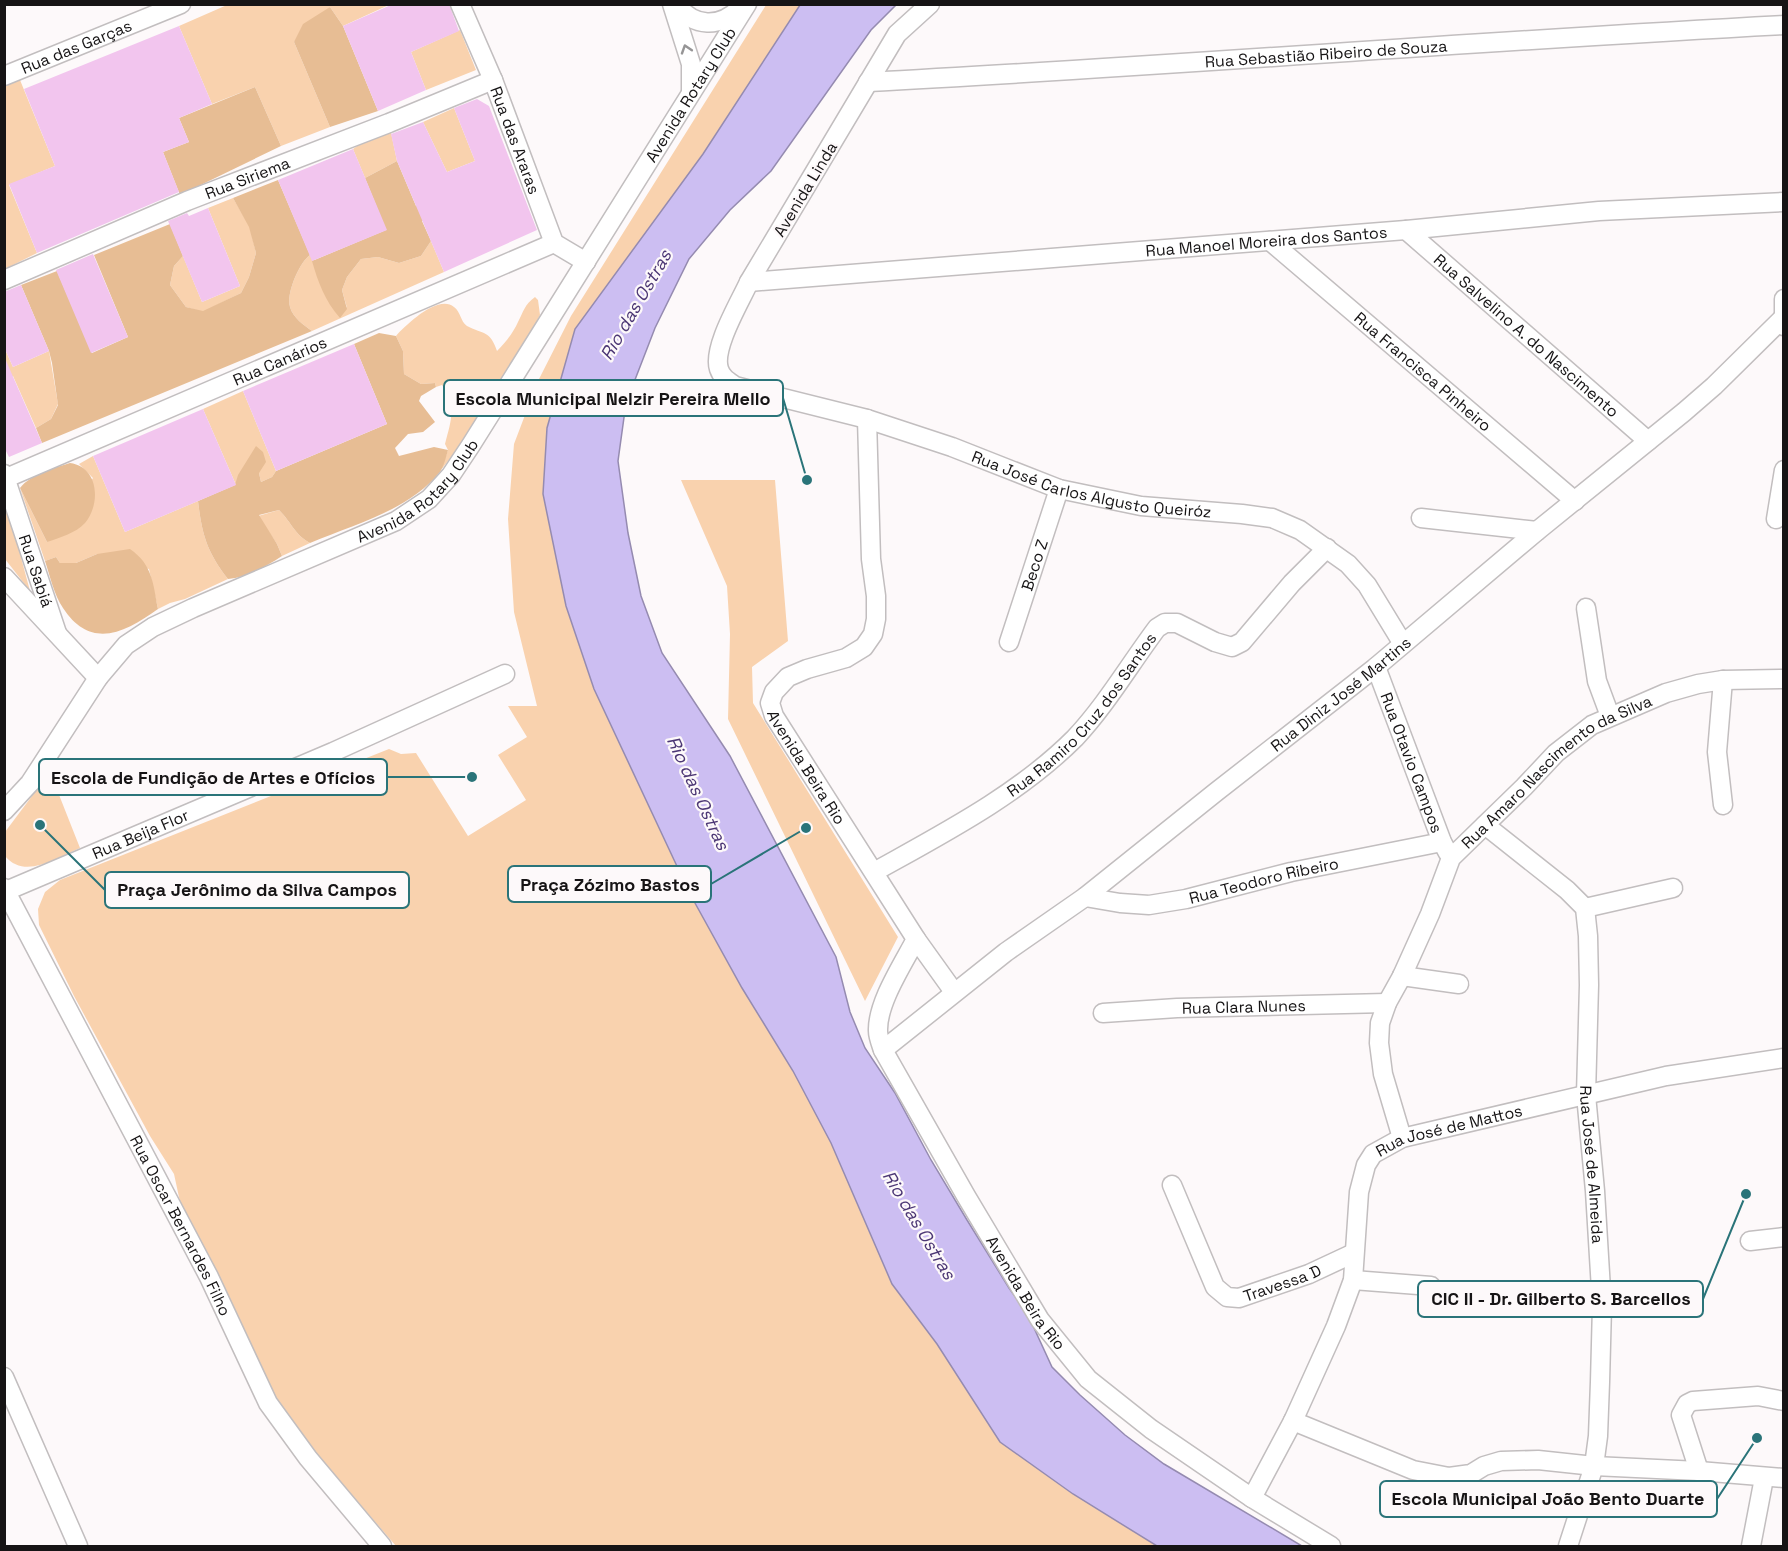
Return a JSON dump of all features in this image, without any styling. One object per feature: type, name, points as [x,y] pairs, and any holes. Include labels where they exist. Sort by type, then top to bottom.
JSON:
[{"type":"street","name":"Rua das Garças","points":[[4,76],[182,4]]},
{"type":"street","name":"Rua das Araras","points":[[460,4],[493,80],[554,243]]},
{"type":"street","points":[[672,4],[691,64],[691,95]]},
{"type":"street","points":[[676,4],[687,16],[707,24],[722,21],[746,4]]},
{"type":"street","name":"Avenida Rotary Club","points":[[4,811],[30,783],[98,678],[126,645],[153,627],[193,608],[396,521],[429,499],[451,475],[746,4]]},
{"type":"street","name":"Avenida Linda","points":[[735,386],[723,377],[718,368],[718,359],[732,317],[749,282],[897,33],[930,4]]},
{"type":"street","name":"Rua Sebastião Ribeiro de Souza","points":[[868,82],[1160,66],[1558,38],[1784,25]]},
{"type":"street","name":"Rua Siriema","points":[[4,280],[187,201],[493,80]]},
{"type":"street","name":"Rua Manoel Moreira dos Santos","points":[[749,282],[1406,230],[1599,211],[1784,202]]},
{"type":"street","name":"Rua Salvelino A. do Nascimento","points":[[1406,230],[1648,441]]},
{"type":"street","name":"Rua Francisca Pinheiro","points":[[1270,241],[1575,501]]},
{"type":"street","points":[[554,243],[586,262]]},
{"type":"street","name":"Rua Canários","points":[[5,477],[554,243]]},
{"type":"street","points":[[1783,322],[1784,299]]},
{"type":"street","name":"Rua Diniz José Martins","points":[[883,1050],[1006,952],[1085,897],[1376,667],[1536,531],[1714,386],[1783,322]]},
{"type":"street","name":"Rua José Carlos Algusto Queiróz","points":[[735,386],[867,419],[952,447],[1059,489],[1141,506],[1242,513],[1272,518],[1300,530],[1348,564],[1366,585],[1402,644]]},
{"type":"street","name":"Avenida Beira Rio","points":[[867,419],[871,559],[876,596],[876,619],[873,634],[864,646],[846,658],[788,677],[774,692],[770,703],[774,716],[916,939],[954,992]]},
{"type":"street","points":[[1776,519],[1784,470]]},
{"type":"street","name":"Rua Sabiá","points":[[5,477],[57,633]]},
{"type":"street","name":"Beco Z","points":[[1009,642],[1059,489]]},
{"type":"street","points":[[1421,518],[1536,531]]},
{"type":"street","name":"Rua Ramiro Cruz dos Santos","points":[[874,872],[982,810],[1030,776],[1074,738],[1095,714],[1157,628],[1165,623],[1177,623],[1215,642],[1232,647],[1242,642],[1292,583],[1327,548]]},
{"type":"street","points":[[4,577],[98,678]]},
{"type":"street","points":[[1586,608],[1597,681],[1610,716]]},
{"type":"street","name":"Rua Otavio Campos","points":[[1376,667],[1446,850]]},
{"type":"street","name":"Rua Beija Flor","points":[[5,890],[333,753],[505,674]]},
{"type":"street","points":[[1723,680],[1717,752],[1723,805]]},
{"type":"street","name":"Rua Amaro Nascimento da Silva","points":[[1402,1138],[1383,1074],[1379,1043],[1380,1023],[1387,1003],[1430,914],[1446,850],[1485,825],[1556,753],[1592,725],[1666,693],[1698,684],[1723,680],[1784,680]]},
{"type":"street","points":[[1485,825],[1567,890],[1585,908],[1672,888]]},
{"type":"street","name":"Rua Teodoro Ribeiro","points":[[1085,897],[1149,905],[1291,872],[1446,850]]},
{"type":"street","name":"Rua Oscar Bernardes Filho","points":[[5,890],[208,1277],[268,1403],[308,1458],[382,1546]]},
{"type":"street","name":"Rua José de Almeida","points":[[1568,1546],[1594,1466],[1599,1409],[1602,1306],[1586,1095],[1589,985],[1585,908]]},
{"type":"street","name":"Avenida Beira Rio","points":[[916,939],[888,993],[880,1016],[878,1031],[883,1050],[1040,1320],[1088,1379],[1151,1429],[1252,1498],[1331,1546]]},
{"type":"street","points":[[1402,976],[1459,984]]},
{"type":"street","name":"Rua Clara Nunes","points":[[1103,1012],[1387,1003]]},
{"type":"street","name":"Rua José de Mattos","points":[[1252,1498],[1293,1421],[1336,1326],[1353,1280],[1359,1192],[1366,1165],[1373,1154],[1402,1138],[1666,1076],[1784,1058]]},
{"type":"street","name":"Travessa D","points":[[1172,1185],[1215,1287],[1227,1297],[1239,1299],[1266,1290],[1354,1253]]},
{"type":"street","points":[[1749,1241],[1784,1237]]},
{"type":"street","points":[[1353,1280],[1431,1286]]},
{"type":"street","points":[[4,1377],[78,1546]]},
{"type":"street","points":[[1699,1471],[1681,1415],[1687,1404],[1693,1401],[1758,1396],[1784,1401]]},
{"type":"street","points":[[1293,1421],[1413,1470],[1449,1477],[1471,1474],[1484,1466],[1501,1461],[1538,1460],[1594,1466],[1784,1478]]},
{"type":"street","points":[[1751,1546],[1764,1478]]},
{"type":"shaded area","points":[[391,4],[343,26],[330,7],[294,42],[330,127],[281,146],[255,87],[212,104],[179,26],[227,5]]},
{"type":"shaded area","points":[[766,5],[800,5],[703,154],[543,494],[566,606],[594,689],[690,894],[742,988],[793,1071],[831,1143],[892,1284],[937,1344],[1000,1442],[1073,1494],[1157,1546],[396,1546],[300,1435],[273,1392],[182,1211],[174,1174],[150,1136],[74,996],[39,925],[38,909],[45,892],[60,880],[389,749],[401,754],[416,753],[468,836],[526,800],[498,755],[527,737],[508,706],[537,706],[514,612],[508,519],[514,444],[538,381],[571,316]]},
{"type":"shaded area","points":[[330,7],[343,26],[378,111],[330,127],[294,42],[303,24]]},
{"type":"shaded area","points":[[460,30],[476,70],[426,90],[411,52]]},
{"type":"shaded area","points":[[20,80],[55,166],[9,185],[37,253],[5,269],[5,86]]},
{"type":"shaded area","points":[[255,87],[281,146],[180,195],[163,152],[189,142],[179,118]]},
{"type":"shaded area","points":[[454,108],[475,161],[447,172],[423,122]]},
{"type":"shaded area","points":[[389,123],[397,161],[365,178],[353,149]]},
{"type":"shaded area","points":[[397,161],[416,206],[460,204],[422,221],[431,241],[421,256],[399,263],[378,257],[361,259],[347,277],[342,290],[347,309],[340,318],[323,291],[312,261],[386,230],[365,178]]},
{"type":"shaded area","points":[[278,180],[310,255],[294,279],[289,301],[290,307],[296,318],[312,331],[42,443],[36,428],[51,419],[58,405],[49,351],[21,285],[57,271],[92,353],[128,337],[94,255],[170,224],[183,256],[174,266],[170,285],[186,307],[203,311],[241,293],[249,277],[256,253],[249,227],[233,198]]},
{"type":"shaded area","points":[[233,198],[250,227],[256,253],[249,277],[241,293],[203,312],[186,307],[170,285],[174,266],[183,256],[202,302],[240,286],[208,208]]},
{"type":"shaded area","points":[[431,241],[444,272],[312,331],[291,311],[289,301],[294,279],[310,255],[347,308],[342,290],[347,277],[361,259],[378,257],[399,263],[421,256]]},
{"type":"shaded area","points":[[535,297],[538,300],[540,315],[532,330],[459,447],[441,470],[448,450],[445,444],[451,421],[450,400],[442,385],[436,387],[435,383],[421,384],[404,374],[403,351],[396,336],[423,312],[440,304],[447,304],[456,309],[467,326],[489,336],[497,351],[512,334],[526,306]]},
{"type":"shaded area","points":[[379,333],[396,336],[403,351],[404,374],[421,384],[435,383],[436,387],[421,396],[419,401],[435,422],[423,432],[408,434],[395,448],[399,456],[434,447],[448,450],[440,472],[413,497],[397,507],[310,543],[297,532],[279,510],[259,515],[282,556],[249,574],[228,579],[207,543],[201,524],[198,501],[235,485],[238,475],[256,446],[263,452],[266,462],[259,473],[261,482],[272,477],[276,471],[387,424],[354,344]]},
{"type":"shaded area","points":[[4,347],[13,367],[49,351],[58,404],[51,419],[36,428],[13,376],[5,379]]},
{"type":"shaded area","points":[[243,391],[276,471],[272,477],[261,482],[259,473],[236,485],[203,409]]},
{"type":"shaded area","points":[[93,456],[125,532],[198,501],[201,524],[207,543],[228,579],[158,609],[149,569],[97,554],[76,563],[60,563],[56,557],[45,561],[20,488],[47,542],[93,478],[79,464]]},
{"type":"shaded area","points":[[70,463],[87,471],[92,479],[95,497],[93,506],[90,515],[81,527],[47,542],[20,488],[36,475]]},
{"type":"shaded area","points":[[681,480],[775,480],[788,641],[752,667],[753,703],[898,937],[865,1001],[728,719],[730,634],[727,586]]},
{"type":"shaded area","points":[[5,498],[30,591],[5,559]]},
{"type":"shaded area","points":[[279,510],[297,532],[310,543],[282,556],[277,544],[258,516]]},
{"type":"shaded area","points":[[130,549],[148,568],[158,609],[134,625],[121,630],[97,633],[85,630],[74,621],[60,603],[45,561],[56,557],[60,563],[76,563],[97,554]]},
{"type":"shaded area","points":[[50,772],[80,848],[41,865],[31,867],[13,863],[5,856],[5,832]]},
{"type":"water","name":"Rio das Ostras","points":[[800,5],[896,5],[871,30],[771,171],[730,210],[689,259],[655,328],[626,403],[618,461],[628,533],[641,596],[662,653],[730,756],[836,957],[850,1012],[865,1048],[895,1093],[967,1220],[1028,1315],[1052,1367],[1125,1435],[1164,1464],[1302,1546],[1157,1546],[1073,1494],[1000,1442],[937,1344],[892,1284],[831,1143],[793,1071],[742,988],[690,894],[594,689],[566,606],[543,494],[547,428],[575,329],[703,154]]},
{"type":"building","points":[[393,4],[449,4],[459,31],[411,52],[426,90],[378,111],[343,26]]},
{"type":"building","points":[[179,26],[212,104],[179,118],[189,142],[163,152],[179,192],[37,253],[9,184],[55,166],[24,89]]},
{"type":"building","points":[[477,99],[489,106],[537,230],[444,272],[397,161],[391,134],[423,122],[447,172],[475,161],[454,108]]},
{"type":"building","points":[[353,149],[387,230],[312,261],[278,180]]},
{"type":"building","points":[[208,208],[240,286],[202,302],[168,221]]},
{"type":"building","points":[[93,254],[128,337],[91,353],[56,270]]},
{"type":"building","points":[[21,285],[49,351],[13,367],[4,347],[4,292]]},
{"type":"building","points":[[354,344],[387,424],[276,471],[243,391]]},
{"type":"building","points":[[4,356],[42,443],[9,457],[4,447]]},
{"type":"building","points":[[203,409],[236,485],[125,532],[93,456]]},
{"type":"place","name":"Escola Municipal Nelzir Pereira Mello","points":[[807,480]]},
{"type":"place","name":"Escola de Fundição de Artes e Ofícios","points":[[472,777]]},
{"type":"place","name":"Praça Jerônimo da Silva Campos","points":[[40,825]]},
{"type":"place","name":"Praça Zózimo Bastos","points":[[806,828]]},
{"type":"place","name":"CIC II - Dr. Gilberto S. Barcellos","points":[[1746,1194]]},
{"type":"place","name":"Escola Municipal João Bento Duarte","points":[[1757,1438]]}]
